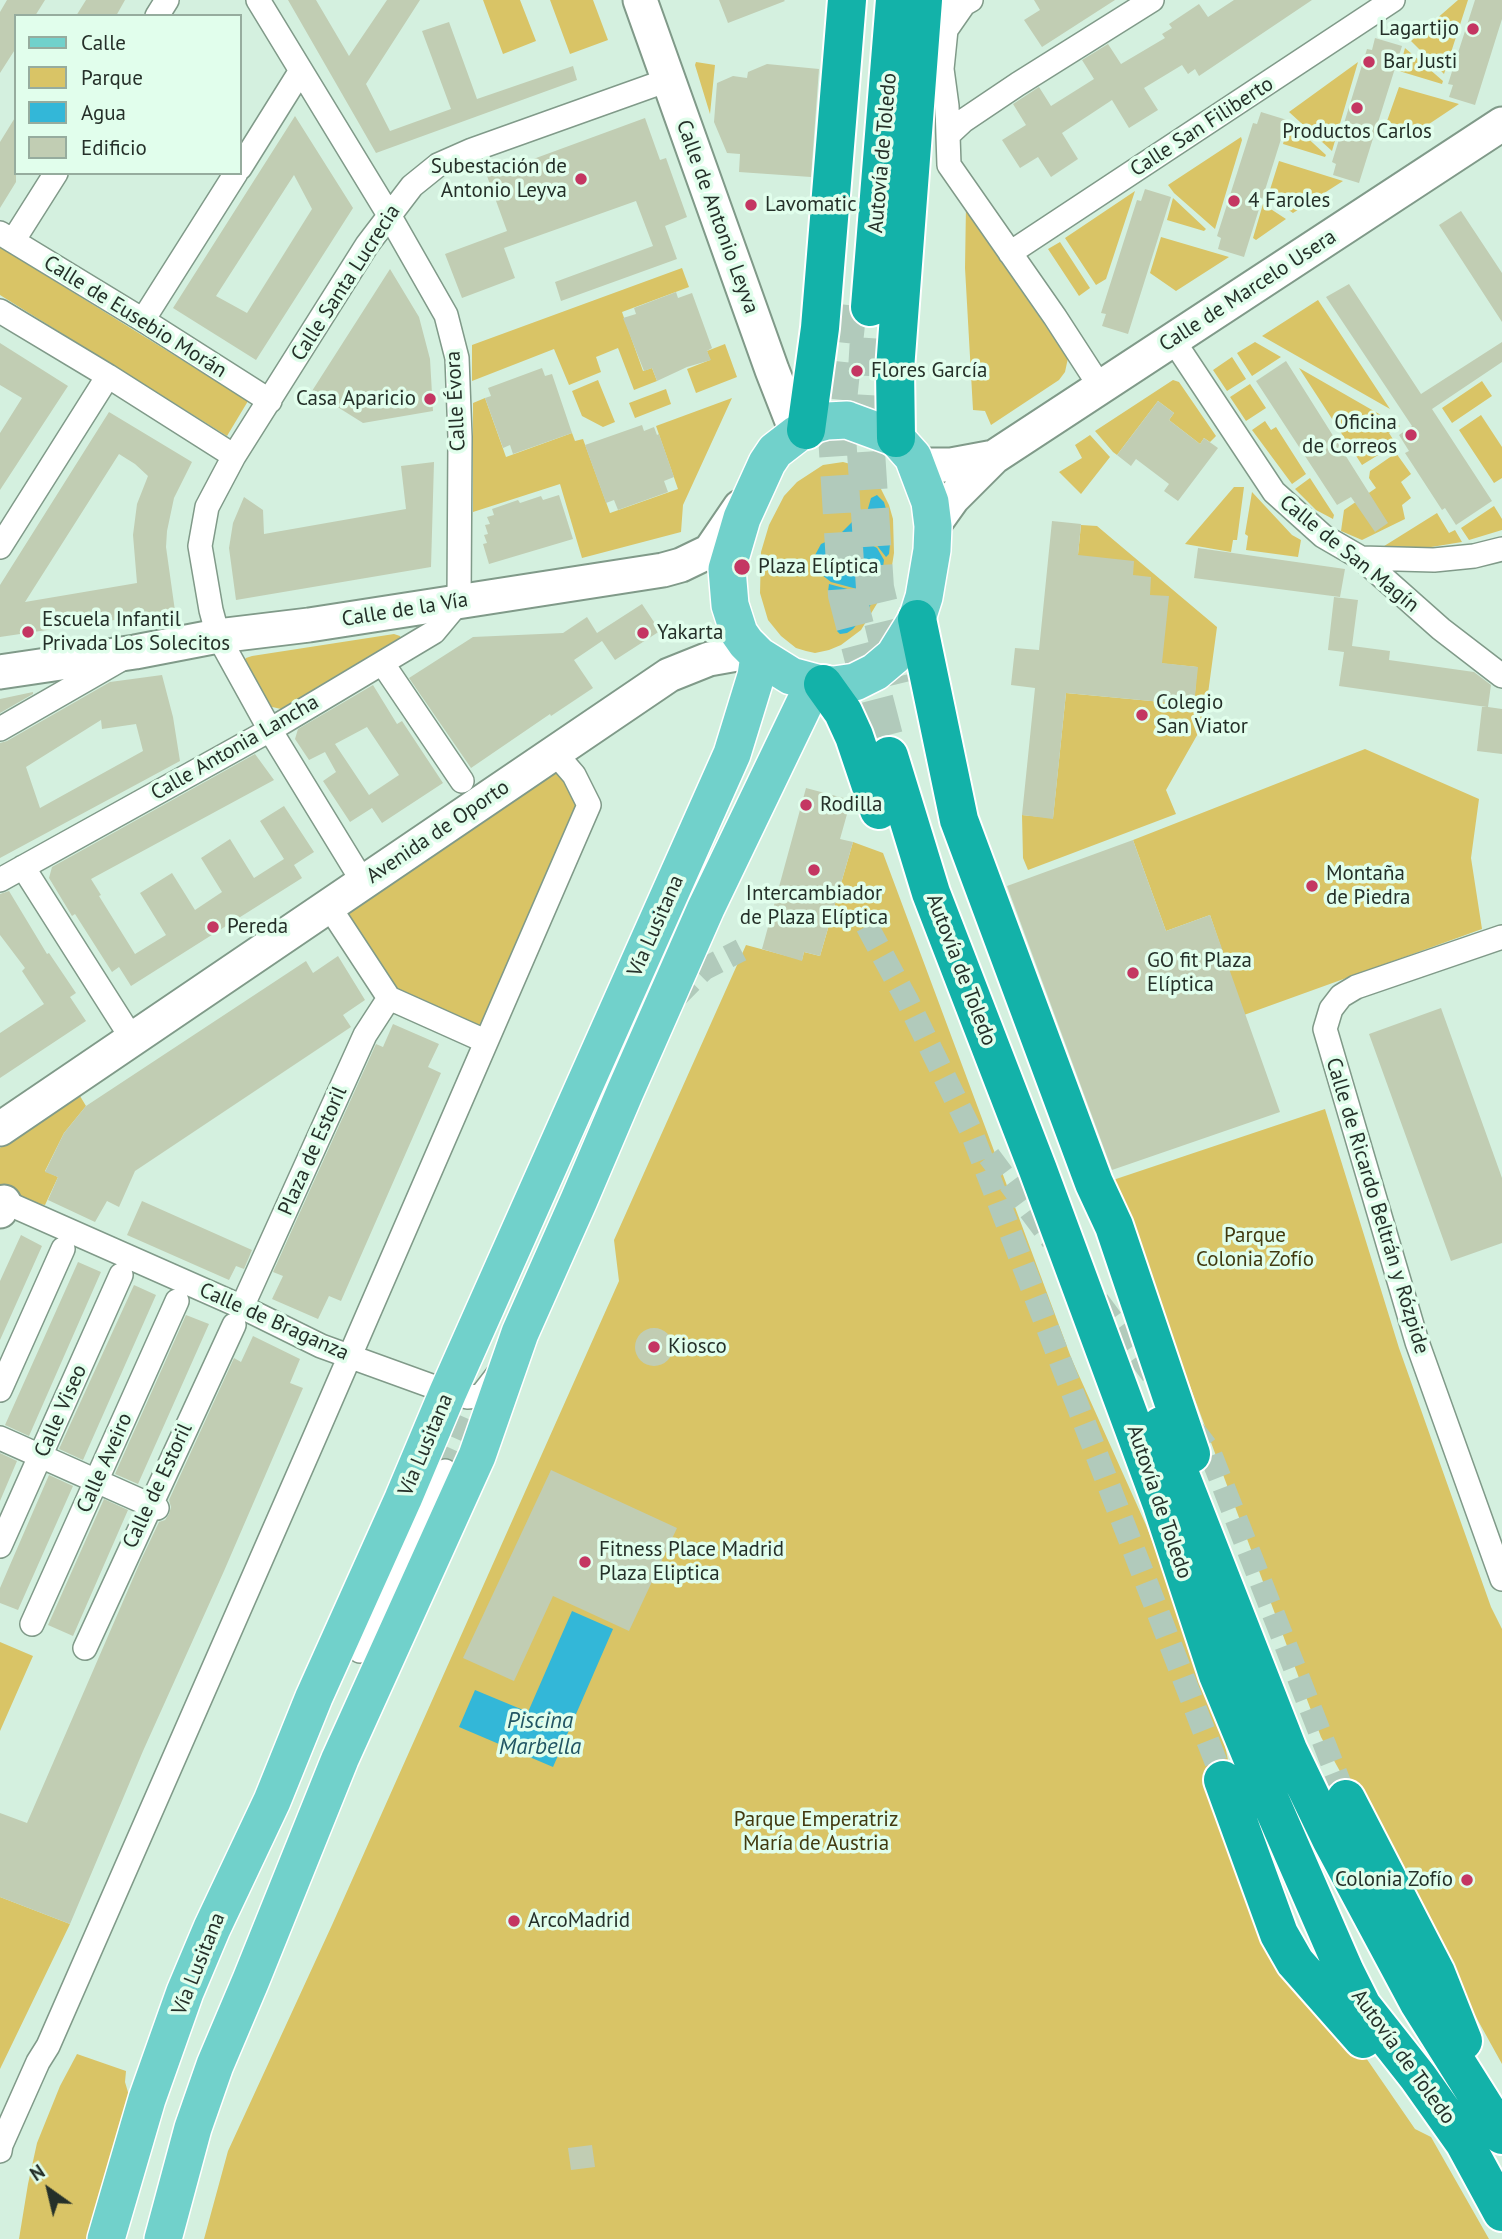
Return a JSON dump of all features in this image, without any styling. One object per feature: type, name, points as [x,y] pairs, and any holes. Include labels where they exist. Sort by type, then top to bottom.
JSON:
[{"type":"highway","points":[[801,432],[820,328],[847,0]]},
{"type":"highway","name":"Autovía de Toledo","points":[[873,0],[859,306],[895,0]]},
{"type":"highway","points":[[907,451],[895,369],[923,0]]},
{"type":"highway","points":[[917,619],[959,820],[1084,1158],[1114,1226],[1252,1635],[1265,1694]]},
{"type":"highway","points":[[820,684],[843,712],[855,736],[919,932],[1106,1421],[1190,1624],[1218,1675]]},
{"type":"highway","name":"Autovía de Toledo","points":[[1497,2127],[1419,2003],[1377,1928],[1288,1750],[1116,1311],[955,883],[902,754],[931,893],[1038,1170],[1162,1505],[1218,1675],[1345,1972],[1363,2006],[1464,2142],[1502,2211]]},
{"type":"highway","points":[[1223,1780],[1279,1934],[1295,1962],[1377,2055],[1418,2077]]},
{"type":"highway","points":[[1346,1799],[1436,1973],[1497,2127]]},
{"type":"main road","name":"Calle de Antonio Leyva","points":[[640,0],[801,432]]},
{"type":"main road","name":"Calle de Marcelo Usera","points":[[933,526],[953,498],[994,457],[1502,124]]},
{"type":"main road","points":[[827,421],[847,421],[907,451],[930,502],[933,526],[929,575],[917,619],[894,656],[875,672],[855,682],[820,684],[791,676],[757,653],[739,633],[730,605],[727,569],[742,518],[764,470],[775,451],[801,432],[827,421]]},
{"type":"main road","name":"Calle de Marcelo Usera","points":[[907,451],[951,465],[994,457]]},
{"type":"main road","name":"Calle de la Vía","points":[[0,672],[135,652],[218,636],[663,570],[681,565],[710,551],[764,470]]},
{"type":"main road","name":"Avenida de Oporto","points":[[0,1129],[669,675],[709,659],[757,653]]},
{"type":"main road","name":"Vía Lusitana","points":[[106,2239],[163,2052],[212,1928],[272,1801],[314,1697],[448,1392],[732,754],[756,677],[757,653]]},
{"type":"main road","name":"Vía Lusitana","points":[[163,2239],[193,2128],[215,2065],[340,1759],[478,1456],[520,1333],[706,908],[809,694],[820,684]]},
{"type":"main road","points":[[163,2052],[169,2067],[188,2081],[203,2077],[215,2065]]},
{"type":"street","name":"Calle Évora","points":[[258,0],[389,215],[446,315],[457,358],[460,438],[459,602]]},
{"type":"street","points":[[907,227],[943,69],[949,0]]},
{"type":"street","points":[[946,30],[964,4],[971,0]]},
{"type":"street","points":[[948,135],[963,121],[1029,77],[1152,0]]},
{"type":"street","name":"Calle San Filiberto","points":[[1010,253],[1393,0]]},
{"type":"street","points":[[943,69],[948,165],[1101,388]]},
{"type":"street","points":[[242,164],[300,72]]},
{"type":"street","name":"Calle Santa Lucrecia","points":[[363,882],[270,730],[218,636],[200,546],[207,507],[234,456],[367,245],[412,186],[438,165],[472,150],[668,80]]},
{"type":"street","points":[[6,237],[54,175]]},
{"type":"street","points":[[143,320],[235,175]]},
{"type":"street","name":"Calle de Eusebio Morán","points":[[6,237],[270,401]]},
{"type":"street","points":[[0,311],[234,456]]},
{"type":"street","name":"Calle de San Magín","points":[[1173,340],[1273,492],[1323,536],[1361,558],[1441,629],[1502,676]]},
{"type":"street","points":[[0,547],[108,376]]},
{"type":"street","points":[[1361,558],[1434,560],[1474,556],[1502,549]]},
{"type":"street","name":"Calle Antonia Lancha","points":[[0,880],[270,730],[434,632],[459,602]]},
{"type":"street","points":[[0,729],[135,652]]},
{"type":"street","points":[[387,670],[462,782]]},
{"type":"street","points":[[0,2151],[589,805],[574,775],[555,753]]},
{"type":"street","points":[[23,867],[134,1039]]},
{"type":"street","points":[[328,905],[389,998],[485,1041]]},
{"type":"street","name":"Calle de Ricardo Beltrán y Rózpide","points":[[1502,937],[1356,987],[1341,996],[1331,1009],[1325,1029],[1417,1342],[1502,1579]]},
{"type":"street","name":"Plaza de Estoril","points":[[238,1316],[365,1035],[389,998]]},
{"type":"street","name":"Calle de Braganza","points":[[1,1204],[238,1316],[467,1397],[481,1396],[497,1376],[520,1333]]},
{"type":"street","points":[[0,1390],[63,1249]]},
{"type":"street","name":"Calle Viseo","points":[[0,1546],[121,1275]]},
{"type":"street","name":"Calle Aveiro","points":[[32,1624],[177,1301]]},
{"type":"street","name":"Calle de Estoril","points":[[85,1648],[153,1507],[238,1316]]},
{"type":"street","points":[[0,1438],[153,1507]]},
{"type":"street","points":[[360,1651],[445,1471]]},
{"type":"green space","points":[[483,0],[520,0],[536,41],[503,54]]},
{"type":"green space","points":[[550,0],[593,0],[608,40],[570,54]]},
{"type":"green space","points":[[1458,0],[1468,0],[1444,74],[1411,41]]},
{"type":"green space","points":[[1405,48],[1443,81],[1442,84],[1399,71]]},
{"type":"green space","points":[[696,62],[715,65],[710,114],[695,65]]},
{"type":"green space","points":[[1358,62],[1332,151],[1289,112]]},
{"type":"green space","points":[[1399,87],[1459,104],[1414,134],[1387,121]]},
{"type":"green space","points":[[1289,121],[1326,155],[1325,157],[1283,144]]},
{"type":"green space","points":[[1241,137],[1242,140],[1215,229],[1168,185]]},
{"type":"green space","points":[[1279,161],[1343,181],[1293,213],[1268,196]]},
{"type":"green space","points":[[1135,191],[1106,279],[1096,285],[1065,238]]},
{"type":"green space","points":[[1173,198],[1206,229],[1204,231],[1167,220]]},
{"type":"green space","points":[[1263,204],[1286,219],[1256,240],[1253,238]]},
{"type":"green space","points":[[966,205],[1000,260],[1068,358],[1065,372],[1059,380],[991,425],[985,411],[973,410],[965,268]]},
{"type":"green space","points":[[1161,237],[1229,257],[1176,291],[1150,273]]},
{"type":"green space","points":[[1060,242],[1090,288],[1079,296],[1048,249]]},
{"type":"green space","points":[[0,247],[248,401],[227,436],[0,295]]},
{"type":"green space","points":[[682,268],[689,287],[622,312],[643,371],[652,368],[657,381],[634,390],[618,348],[596,357],[601,372],[569,385],[554,349],[472,381],[472,345]]},
{"type":"green space","points":[[1318,300],[1390,409],[1262,336]]},
{"type":"green space","points":[[1255,342],[1281,357],[1252,376],[1237,353]]},
{"type":"green space","points":[[725,344],[737,377],[696,393],[687,369],[710,360],[707,351]]},
{"type":"green space","points":[[1232,357],[1246,379],[1227,391],[1213,370]]},
{"type":"green space","points":[[1299,368],[1400,426],[1389,433],[1396,444],[1362,465]]},
{"type":"green space","points":[[598,380],[615,422],[603,427],[582,416],[572,391]]},
{"type":"green space","points":[[1173,380],[1179,382],[1216,436],[1210,442],[1204,438],[1200,444],[1169,420],[1174,413],[1158,401],[1117,455],[1113,452],[1095,431]]},
{"type":"green space","points":[[1482,381],[1492,396],[1452,423],[1442,408]]},
{"type":"green space","points":[[1250,384],[1266,408],[1246,421],[1230,397]]},
{"type":"green space","points":[[666,389],[671,404],[635,418],[629,403]]},
{"type":"green space","points":[[485,398],[506,457],[572,433],[575,441],[583,439],[610,513],[678,489],[656,426],[732,398],[683,505],[681,532],[582,558],[560,484],[473,512],[473,403]]},
{"type":"green space","points":[[1481,415],[1502,447],[1502,478],[1494,483],[1459,430]]},
{"type":"green space","points":[[1265,421],[1271,430],[1276,427],[1306,474],[1292,484],[1252,430]]},
{"type":"green space","points":[[1090,435],[1110,457],[1081,494],[1059,472],[1082,458],[1075,445]]},
{"type":"green space","points":[[1396,453],[1411,474],[1401,482],[1411,498],[1402,505],[1405,519],[1362,540],[1341,531],[1344,510],[1376,488],[1369,478],[1370,471]]},
{"type":"green space","name":"Plaza Elíptica","points":[[843,462],[862,467],[878,483],[893,519],[894,553],[891,572],[881,597],[861,630],[841,645],[815,653],[796,648],[781,636],[768,620],[760,593],[761,552],[769,525],[784,496],[797,482],[823,465]]},
{"type":"green space","points":[[1310,478],[1334,515],[1333,519],[1316,510],[1295,489]]},
{"type":"green space","points":[[1234,487],[1244,487],[1237,540],[1233,540],[1231,552],[1185,544]]},
{"type":"green space","points":[[1252,492],[1292,535],[1301,540],[1298,557],[1246,550],[1248,536],[1245,534]]},
{"type":"green space","points":[[1494,506],[1502,519],[1502,530],[1469,540],[1461,528]]},
{"type":"green space","points":[[1437,513],[1449,533],[1455,530],[1462,542],[1419,549],[1381,548]]},
{"type":"green space","points":[[1081,525],[1097,526],[1217,627],[1204,723],[1166,790],[1176,814],[1028,870],[1023,858],[1022,815],[1053,818],[1066,693],[1194,705],[1197,667],[1068,654]]},
{"type":"green space","points":[[394,634],[400,636],[402,641],[288,708],[268,706],[243,663],[246,658],[252,656]]},
{"type":"green space","name":"Montaña de Piedra","points":[[1365,749],[1479,799],[1471,858],[1482,929],[1244,1015],[1210,915],[1166,931],[1133,840]]},
{"type":"green space","points":[[555,753],[589,805],[485,1041],[389,998],[336,919]]},
{"type":"green space","name":"Parque Emperatriz María de Austria","points":[[853,842],[883,853],[1072,1360],[1146,1525],[1219,1717],[1232,1779],[1219,1783],[1353,2039],[1415,2129],[1431,2137],[1489,2239],[204,2239],[228,2151],[332,1925],[619,1281],[614,1240],[746,945],[802,960],[804,952],[820,956]]},
{"type":"green space","points":[[80,1096],[86,1106],[64,1133],[45,1171],[58,1177],[45,1205],[0,1196],[0,1148]]},
{"type":"green space","name":"Parque Colonia Zofío","points":[[1325,1109],[1399,1348],[1491,1607],[1502,1629],[1502,2064],[1321,1737],[1113,1180]]},
{"type":"green space","points":[[0,1642],[33,1656],[0,1731]]},
{"type":"green space","points":[[0,1897],[70,1924],[0,2069]]},
{"type":"green space","points":[[77,2054],[126,2071],[125,2082],[133,2109],[94,2239],[19,2239],[37,2143],[60,2086]]},
{"type":"water","points":[[877,495],[884,502],[888,516],[890,544],[886,557],[875,543],[842,532],[854,520],[865,519],[871,498]]},
{"type":"water","points":[[840,538],[868,543],[877,548],[884,560],[882,575],[877,582],[864,589],[857,589],[831,582],[817,571],[814,557],[821,544]]},
{"type":"water","points":[[829,584],[855,591],[867,590],[878,584],[879,588],[867,612],[847,633],[840,634],[837,631],[842,607],[832,601],[828,592]]},
{"type":"water","name":"Piscina Marbella","points":[[572,1611],[613,1629],[553,1767],[459,1727],[475,1690],[528,1712]]},
{"type":"building","points":[[7,0],[45,0],[36,14],[14,14],[14,51],[0,73],[0,12]]},
{"type":"building","points":[[86,0],[125,0],[117,14],[77,14]]},
{"type":"building","points":[[288,0],[316,0],[349,56],[387,0],[420,0],[366,84],[390,131],[451,109],[422,31],[449,22],[477,99],[573,66],[577,80],[376,153]]},
{"type":"building","points":[[719,0],[784,0],[785,1],[728,23]]},
{"type":"building","points":[[1034,0],[1115,0],[1042,47],[1024,20],[1040,10]]},
{"type":"building","points":[[1234,0],[1312,0],[1199,76],[1195,69],[1188,74],[1182,65],[1144,88],[1158,110],[1129,128],[1112,100],[1062,133],[1078,159],[1051,177],[1038,157],[1020,168],[1002,140],[1026,125],[1013,104],[1039,87],[1051,106],[1094,79],[1082,60],[1108,44],[1121,64],[1165,38],[1162,34],[1172,28],[1169,24],[1199,4],[1208,17]]},
{"type":"building","points":[[1475,0],[1502,0],[1502,19],[1475,105],[1449,97],[1453,85],[1448,84]]},
{"type":"building","points":[[1375,38],[1402,46],[1359,183],[1333,175],[1336,164],[1332,162],[1367,49],[1372,50]]},
{"type":"building","points":[[767,64],[819,69],[811,177],[739,172],[740,154],[727,153],[714,122],[717,83],[733,76],[747,78],[748,72]]},
{"type":"building","points":[[1261,112],[1287,120],[1244,257],[1218,249],[1221,238],[1217,236],[1253,123],[1257,124]]},
{"type":"building","points":[[295,116],[353,208],[256,360],[173,308]],"holes":[[[294,175],[312,209],[247,313],[216,296]]]},
{"type":"building","name":"Subestación de Antonio Leyva","points":[[645,118],[660,160],[666,158],[687,217],[665,226],[677,259],[561,301],[555,282],[653,246],[636,201],[504,248],[515,278],[462,298],[445,254],[507,231],[487,176]]},
{"type":"building","points":[[14,119],[16,182],[0,208],[0,142]]},
{"type":"building","points":[[1145,189],[1171,197],[1128,334],[1102,326],[1106,314],[1101,313],[1137,200],[1141,201]]},
{"type":"building","points":[[1461,211],[1502,273],[1502,322],[1439,225]]},
{"type":"building","points":[[390,269],[419,317],[430,359],[433,411],[363,423],[312,391]]},
{"type":"building","points":[[1349,284],[1421,394],[1502,342],[1502,362],[1432,409],[1492,501],[1456,525],[1445,508],[1442,510],[1405,453],[1409,451],[1399,435],[1412,426],[1326,297]]},
{"type":"building","points":[[676,292],[678,298],[692,293],[712,348],[707,351],[711,360],[687,367],[657,381],[652,368],[644,371],[623,318],[636,314],[634,308]]},
{"type":"building","points":[[0,343],[68,386],[0,490],[0,433],[22,398],[0,385]]},
{"type":"building","points":[[1286,361],[1388,523],[1375,532],[1351,497],[1337,505],[1256,381]]},
{"type":"building","points":[[542,368],[545,376],[552,374],[572,433],[513,454],[510,445],[503,448],[485,398],[491,396],[488,388]]},
{"type":"building","points":[[1158,401],[1174,413],[1169,420],[1200,444],[1204,438],[1218,448],[1178,501],[1164,491],[1169,484],[1136,459],[1131,466],[1117,455]]},
{"type":"building","points":[[109,412],[192,462],[174,498],[167,531],[166,547],[175,611],[0,637],[0,585]],"holes":[[[119,454],[148,476],[137,504],[133,535],[137,583],[25,602]]]},
{"type":"building","points":[[642,425],[644,431],[654,427],[657,435],[659,434],[674,477],[664,481],[668,492],[618,510],[614,500],[606,503],[585,445]]},
{"type":"building","points":[[434,462],[431,567],[236,600],[229,548],[233,523],[244,497],[263,510],[264,534],[406,509],[401,466]]},
{"type":"building","points":[[559,495],[573,539],[489,564],[483,544],[487,543],[485,525],[490,524],[487,517],[494,515],[492,509],[518,500],[520,503],[541,496],[543,500]]},
{"type":"building","points":[[1052,521],[1081,524],[1078,555],[1134,561],[1133,575],[1151,577],[1150,595],[1169,596],[1162,663],[1198,667],[1194,705],[1066,693],[1053,819],[1022,815],[1035,688],[1011,685],[1015,648],[1039,650]]},
{"type":"building","points":[[1198,548],[1345,569],[1340,597],[1194,578]]},
{"type":"building","points":[[1334,597],[1358,600],[1352,646],[1390,651],[1389,660],[1474,672],[1491,685],[1488,707],[1502,709],[1502,754],[1477,751],[1482,707],[1487,707],[1339,686],[1344,652],[1328,650]]},
{"type":"building","points":[[642,604],[660,631],[615,660],[602,641],[574,660],[593,688],[471,768],[409,678],[473,637],[563,633],[587,617],[597,633]]},
{"type":"building","points":[[162,675],[173,717],[180,761],[0,858],[0,743],[110,682]],"holes":[[[101,720],[102,729],[136,724],[143,751],[40,808],[26,767]]]},
{"type":"building","points":[[373,685],[397,724],[402,721],[443,783],[382,823],[372,808],[350,822],[323,781],[336,772],[325,752],[309,760],[295,739],[298,729]],"holes":[[[367,727],[399,775],[369,795],[335,744]]]},
{"type":"building","points":[[33,694],[0,713],[0,699]]},
{"type":"building","points":[[255,754],[274,780],[91,879],[135,954],[166,935],[140,893],[172,873],[195,910],[222,892],[201,858],[230,839],[254,878],[284,859],[260,821],[284,806],[314,852],[294,865],[302,878],[131,986],[119,967],[112,972],[75,914],[72,916],[49,878],[52,867]]},
{"type":"building","name":"Intercambiador de Plaza Elíptica","points":[[806,788],[851,800],[840,839],[853,842],[820,956],[804,952],[802,961],[762,949]]},
{"type":"building","name":"GO fit Plaza Elíptica","points":[[1133,840],[1166,931],[1210,915],[1280,1112],[1112,1170],[1007,886]]},
{"type":"building","points":[[9,891],[47,954],[49,953],[76,993],[70,997],[86,1021],[0,1078],[0,1033],[44,1004],[22,971],[25,968],[0,935],[0,894]]},
{"type":"building","points":[[338,956],[365,1000],[343,1015],[351,1027],[135,1171],[119,1207],[107,1201],[95,1222],[48,1200],[58,1177],[45,1172],[64,1133],[86,1106],[306,961],[313,973]]},
{"type":"building","points":[[1441,1008],[1502,1178],[1502,1243],[1451,1261],[1369,1034]]},
{"type":"building","points":[[393,1024],[439,1044],[428,1067],[441,1073],[341,1301],[329,1296],[318,1319],[272,1299],[283,1276],[273,1272],[376,1044],[383,1047]]},
{"type":"building","points":[[142,1201],[252,1250],[244,1269],[236,1266],[229,1280],[127,1235]]},
{"type":"building","points":[[21,1235],[42,1246],[0,1340],[0,1281]]},
{"type":"building","points":[[78,1262],[101,1272],[29,1436],[5,1425]]},
{"type":"building","points":[[134,1285],[156,1295],[83,1460],[59,1449]]},
{"type":"building","points":[[186,1315],[209,1324],[138,1484],[115,1474]]},
{"type":"building","name":"Kiosco","points":[[654,1328],[668,1333],[673,1347],[668,1361],[654,1366],[640,1361],[635,1347],[640,1333]]},
{"type":"building","points":[[253,1336],[300,1359],[290,1383],[303,1388],[70,1924],[0,1897],[0,1813],[27,1823],[141,1560],[159,1522],[165,1520],[169,1514],[169,1500],[234,1358],[241,1362]]},
{"type":"building","points":[[0,1453],[17,1461],[0,1501]]},
{"type":"building","name":"Fitness Place Madrid Plaza Eliptica","points":[[551,1470],[677,1528],[629,1631],[553,1596],[514,1681],[463,1658]]},
{"type":"building","points":[[49,1475],[73,1486],[18,1610],[0,1603],[0,1588]]},
{"type":"building","points":[[104,1499],[128,1510],[73,1636],[48,1625]]},
{"type":"building","points":[[592,2145],[595,2167],[571,2170],[568,2148]]},
{"type":"tunnel","points":[[848,305],[836,419],[847,595],[889,756]]},
{"type":"tunnel","points":[[869,338],[864,421],[875,588],[898,684]]},
{"type":"tunnel","points":[[867,926],[908,1002],[971,1131],[1223,1780]]},
{"type":"tunnel","points":[[675,998],[704,969],[741,950]]},
{"type":"tunnel","points":[[989,1156],[1052,1240]]},
{"type":"tunnel","points":[[1098,1301],[1155,1378]]},
{"type":"tunnel","points":[[445,1471],[485,1381]]},
{"type":"tunnel","points":[[1192,1428],[1209,1450],[1346,1799]]},
{"type":"place","name":"Lagartijo","points":[[1473,29]]},
{"type":"place","name":"Bar Justi","points":[[1369,62]]},
{"type":"place","name":"Productos Carlos","points":[[1357,108]]},
{"type":"place","name":"Subestación de Antonio Leyva","points":[[581,179]]},
{"type":"place","name":"4 Faroles","points":[[1234,201]]},
{"type":"place","name":"Lavomatic","points":[[751,205]]},
{"type":"place","name":"Flores García","points":[[857,371]]},
{"type":"place","name":"Casa Aparicio","points":[[430,399]]},
{"type":"place","name":"Oficina de Correos","points":[[1411,435]]},
{"type":"place","name":"Plaza Elíptica","points":[[742,567]]},
{"type":"place","name":"Escuela Infantil Privada Los Solecitos","points":[[28,632]]},
{"type":"place","name":"Yakarta","points":[[643,633]]},
{"type":"place","name":"Colegio San Viator","points":[[1142,715]]},
{"type":"place","name":"Rodilla","points":[[806,805]]},
{"type":"place","name":"Intercambiador de Plaza Elíptica","points":[[814,870]]},
{"type":"place","name":"Montaña de Piedra","points":[[1312,886]]},
{"type":"place","name":"Pereda","points":[[213,927]]},
{"type":"place","name":"GO fit Plaza Elíptica","points":[[1133,973]]},
{"type":"place","name":"Kiosco","points":[[654,1347]]},
{"type":"place","name":"Fitness Place Madrid Plaza Eliptica","points":[[585,1562]]},
{"type":"place","name":"Colonia Zofío","points":[[1467,1880]]},
{"type":"place","name":"ArcoMadrid","points":[[514,1921]]}]
